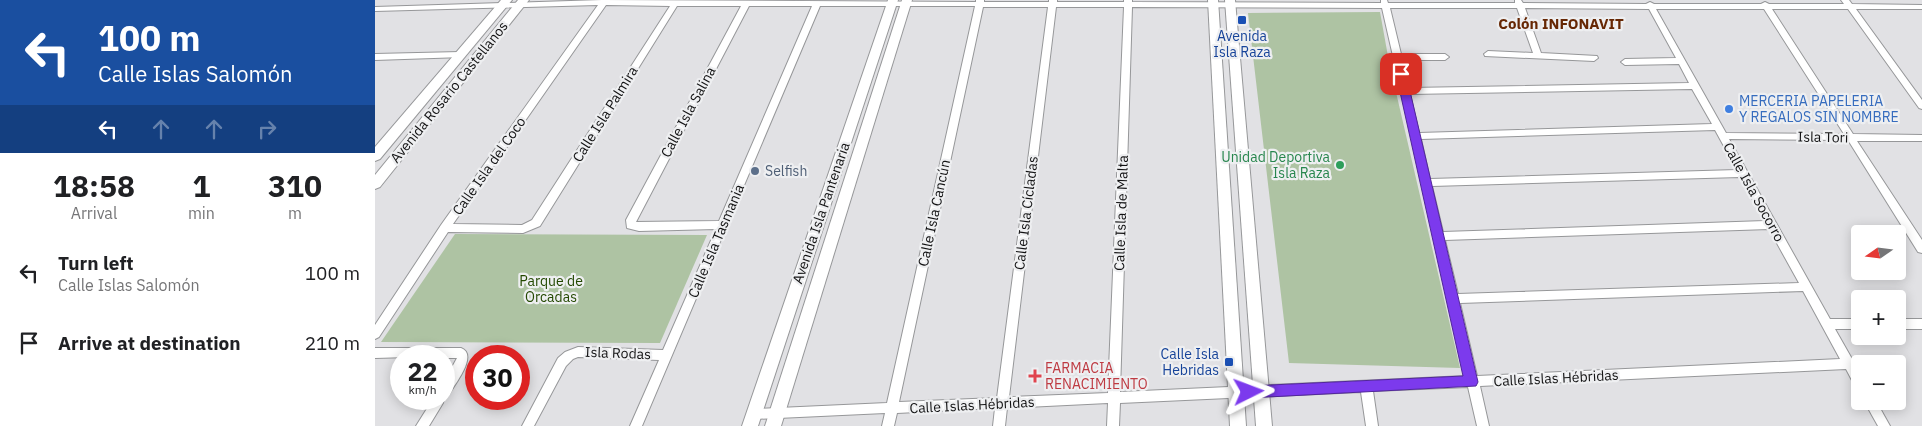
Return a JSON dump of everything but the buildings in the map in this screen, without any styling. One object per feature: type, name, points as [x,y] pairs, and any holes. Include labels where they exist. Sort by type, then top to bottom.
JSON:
[{"type":"street","points":[[375,9],[505,2],[1765,3],[1922,7]]},
{"type":"street","name":"Avenida Rosario Castellanos","points":[[375,156],[505,2]]},
{"type":"street","name":"Avenida Rosario Castellanos","points":[[377,179],[522,2]]},
{"type":"street","name":"Calle Isla del Coco","points":[[375,334],[445,228],[604,2]]},
{"type":"street","name":"Calle Isla Palmira","points":[[445,228],[523,229],[532,226],[539,219],[675,2]]},
{"type":"street","name":"Calle Isla Salina","points":[[722,226],[639,228],[631,225],[633,216],[747,2]]},
{"type":"street","name":"Calle Isla Tasmania","points":[[636,426],[818,2]]},
{"type":"street","name":"Avenida Isla Pantenaria","points":[[775,420],[899,2]]},
{"type":"street","name":"Avenida Isla Pantenaria","points":[[752,420],[899,2]]},
{"type":"street","name":"Calle Isla Cancún","points":[[888,426],[979,2]]},
{"type":"street","name":"Calle Isla Cícladas","points":[[999,426],[1053,2]]},
{"type":"street","name":"Calle Isla de Malta","points":[[1113,426],[1128,2]]},
{"type":"street","points":[[1214,3],[1238,426]]},
{"type":"street","points":[[1230,3],[1264,426]]},
{"type":"street","points":[[1385,3],[1471,382],[1483,426]]},
{"type":"street","points":[[1519,3],[1538,56]]},
{"type":"street","name":"Calle Isla Socorro","points":[[1650,3],[1851,368]]},
{"type":"street","points":[[1765,3],[1922,249]]},
{"type":"street","points":[[1848,4],[1922,106]]},
{"type":"street","points":[[1488,54],[1594,58]]},
{"type":"street","points":[[375,57],[460,55]]},
{"type":"street","points":[[1397,57],[1445,57]]},
{"type":"street","points":[[1625,62],[1682,61]]},
{"type":"street","points":[[1405,91],[1696,86]]},
{"type":"street","points":[[1415,136],[1719,127]]},
{"type":"street","name":"Isla Tori","points":[[1724,136],[1922,138]]},
{"type":"street","points":[[1426,183],[1744,173]]},
{"type":"street","points":[[1438,236],[1772,224]]},
{"type":"street","points":[[1452,299],[1807,287]]},
{"type":"street","points":[[1827,324],[1851,324]]},
{"type":"street","points":[[1906,324],[1922,324]]},
{"type":"street","name":"Isla Rodas","points":[[528,426],[562,362],[569,354],[578,352],[667,355]]},
{"type":"street","points":[[375,353],[390,353]]},
{"type":"street","points":[[455,353],[463,355],[463,362],[455,375]]},
{"type":"street","name":"Calle Islas Hébridas","points":[[752,420],[775,420],[892,408],[1849,364]]},
{"type":"street","points":[[1365,386],[1373,426]]},
{"type":"street","points":[[422,426],[432,410]]},
{"type":"street","points":[[1875,410],[1884,426]]},
{"type":"green space","name":"Unidad Deportiva Isla Raza","points":[[1380,12],[1389,62],[1460,368],[1289,363],[1248,13]]},
{"type":"green space","name":"Parque de Orcadas","points":[[455,234],[707,235],[660,343],[381,342]]},
{"type":"place","name":"Avenida Isla Raza","points":[[1242,20]]},
{"type":"place","name":"MERCERIA PAPELERIA Y REGALOS SIN NOMBRE","points":[[1729,109]]},
{"type":"place","name":"Unidad Deportiva Isla Raza","points":[[1340,165]]},
{"type":"place","name":"Selfish","points":[[755,171]]},
{"type":"place","name":"Calle Isla Hebridas","points":[[1229,362]]},
{"type":"place","name":"FARMACIA RENACIMIENTO","points":[[1035,376]]},
{"type":"district","name":"Colón INFONAVIT","points":[[1561,23]]},
{"type":"route","points":[[1249,392],[1471,382],[1401,74]]}]
